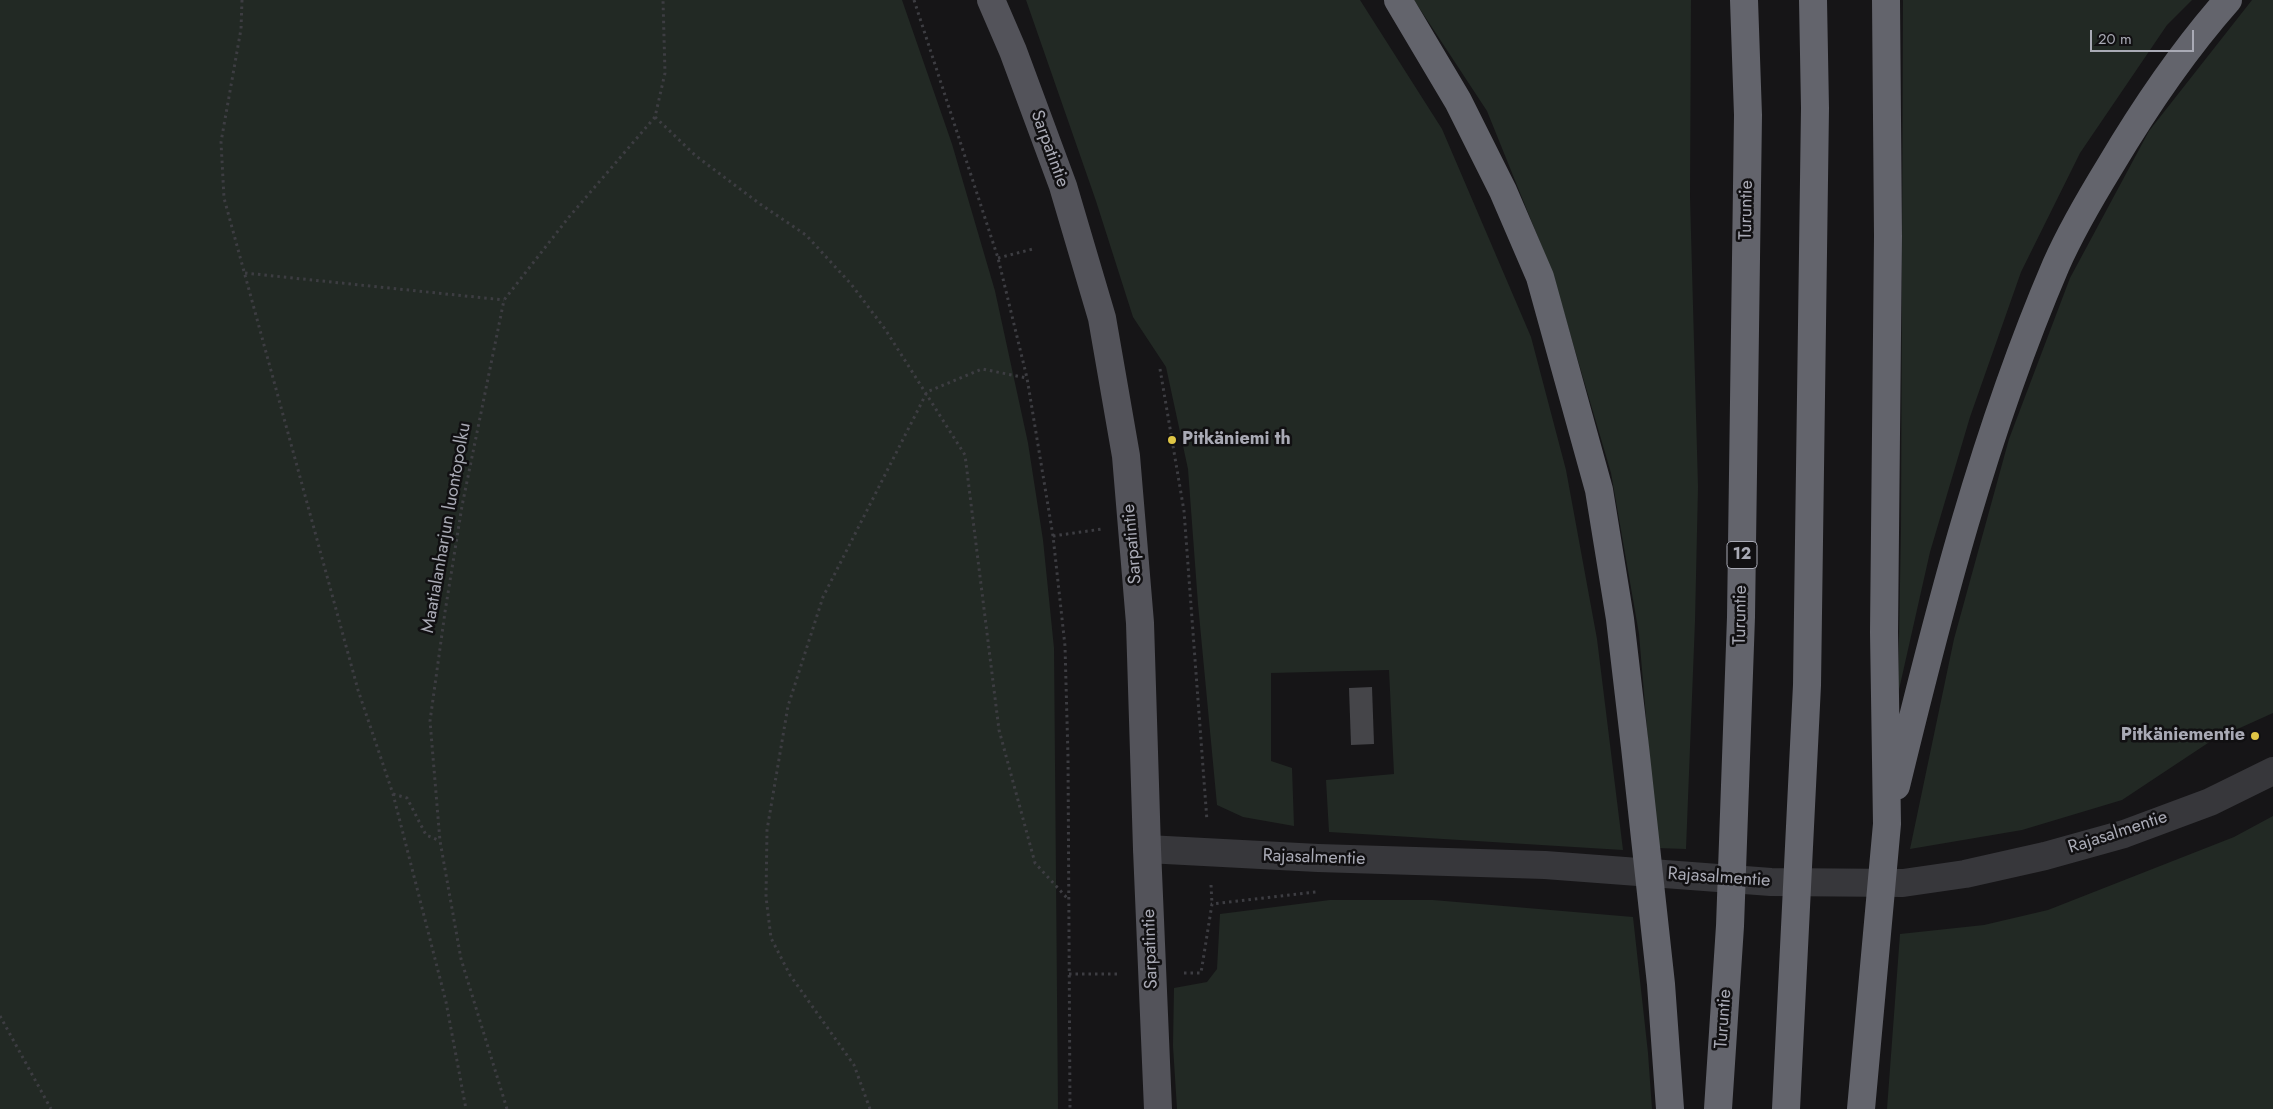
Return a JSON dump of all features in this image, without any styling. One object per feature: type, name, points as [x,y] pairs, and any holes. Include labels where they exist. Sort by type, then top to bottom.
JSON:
[{"type":"highway","points":[[1398,0],[1458,101],[1503,191],[1540,277],[1599,490],[1620,619],[1635,747],[1661,984],[1670,1109]]},
{"type":"highway","name":"Turuntie","points":[[1718,1109],[1730,926],[1741,607],[1748,115],[1744,0]]},
{"type":"highway","points":[[1786,1109],[1807,685],[1815,108],[1813,0]]},
{"type":"highway","points":[[1861,1109],[1887,824],[1884,632],[1888,236],[1886,0]]},
{"type":"highway","points":[[1887,824],[1960,535],[1989,440],[2057,263],[2094,191],[2136,123],[2178,59],[2228,0]]},
{"type":"main road","name":"Sarpatintie","points":[[991,0],[1014,52],[1063,186],[1102,318],[1126,456],[1140,623],[1158,1109]]},
{"type":"street","name":"Rajasalmentie","points":[[1147,849],[1545,866],[1772,882],[1903,883],[1965,874],[2045,856],[2124,834],[2210,802],[2273,771]]},
{"type":"path","points":[[242,0],[241,29],[220,142],[224,198],[358,690],[393,794],[446,1002],[466,1109]]},
{"type":"path","name":"Maatialanharjun luontopolku","points":[[507,1109],[461,959],[440,841],[430,722],[462,506],[504,300],[569,217],[654,117],[665,72],[663,0]]},
{"type":"path","points":[[914,0],[998,258],[1027,378],[1053,536],[1065,646],[1068,758],[1070,1109]]},
{"type":"path","points":[[654,117],[696,156],[760,204],[806,235],[851,284],[874,314],[927,392],[965,455],[999,730],[1035,863],[1068,899]]},
{"type":"path","points":[[998,258],[1033,250]]},
{"type":"path","points":[[245,273],[504,300]]},
{"type":"path","points":[[870,1109],[854,1065],[790,975],[771,938],[766,897],[767,830],[788,706],[823,597],[927,392],[982,369],[1027,378]]},
{"type":"path","points":[[1069,974],[1201,973],[1212,904],[1184,511],[1160,369]]},
{"type":"path","points":[[1053,536],[1103,529]]},
{"type":"path","points":[[393,794],[407,798],[426,835],[440,841]]},
{"type":"path","points":[[1212,904],[1326,890]]},
{"type":"path","points":[[0,1016],[51,1109]]},
{"type":"shaded area","points":[[0,0],[902,0],[952,144],[995,291],[1028,443],[1043,540],[1054,648],[1058,1109],[0,1109]]},
{"type":"shaded area","points":[[1026,0],[1360,0],[1442,129],[1531,337],[1566,470],[1597,639],[1623,850],[1329,832],[1326,780],[1394,774],[1389,670],[1271,673],[1271,761],[1292,768],[1294,826],[1243,817],[1217,805],[1198,604],[1188,469],[1166,367],[1133,317],[1096,201]]},
{"type":"shaded area","points":[[1414,0],[1691,0],[1690,197],[1698,487],[1686,849],[1657,848],[1639,634],[1611,473],[1552,272],[1487,111]]},
{"type":"shaded area","points":[[1903,0],[2192,0],[2167,25],[2080,153],[2021,272],[1970,417],[1930,552],[1898,694],[1901,528]]},
{"type":"shaded area","points":[[2252,0],[2273,0],[2273,713],[2211,741],[2122,800],[2022,830],[1910,849],[1954,639],[2009,439],[2070,278],[2149,131]]},
{"type":"shaded area","points":[[2273,816],[2273,1109],[1887,1109],[1900,934],[1984,925],[2048,910],[2234,837]]},
{"type":"shaded area","points":[[1330,900],[1433,900],[1633,917],[1648,1053],[1652,1109],[1177,1109],[1173,1046],[1174,988],[1207,982],[1217,969],[1220,914]]},
{"type":"building","points":[[1372,687],[1374,744],[1351,745],[1349,688]]},
{"type":"place","name":"Pitkäniemi th","points":[[1172,440]]},
{"type":"place","name":"Pitkäniementie","points":[[2255,736]]}]
